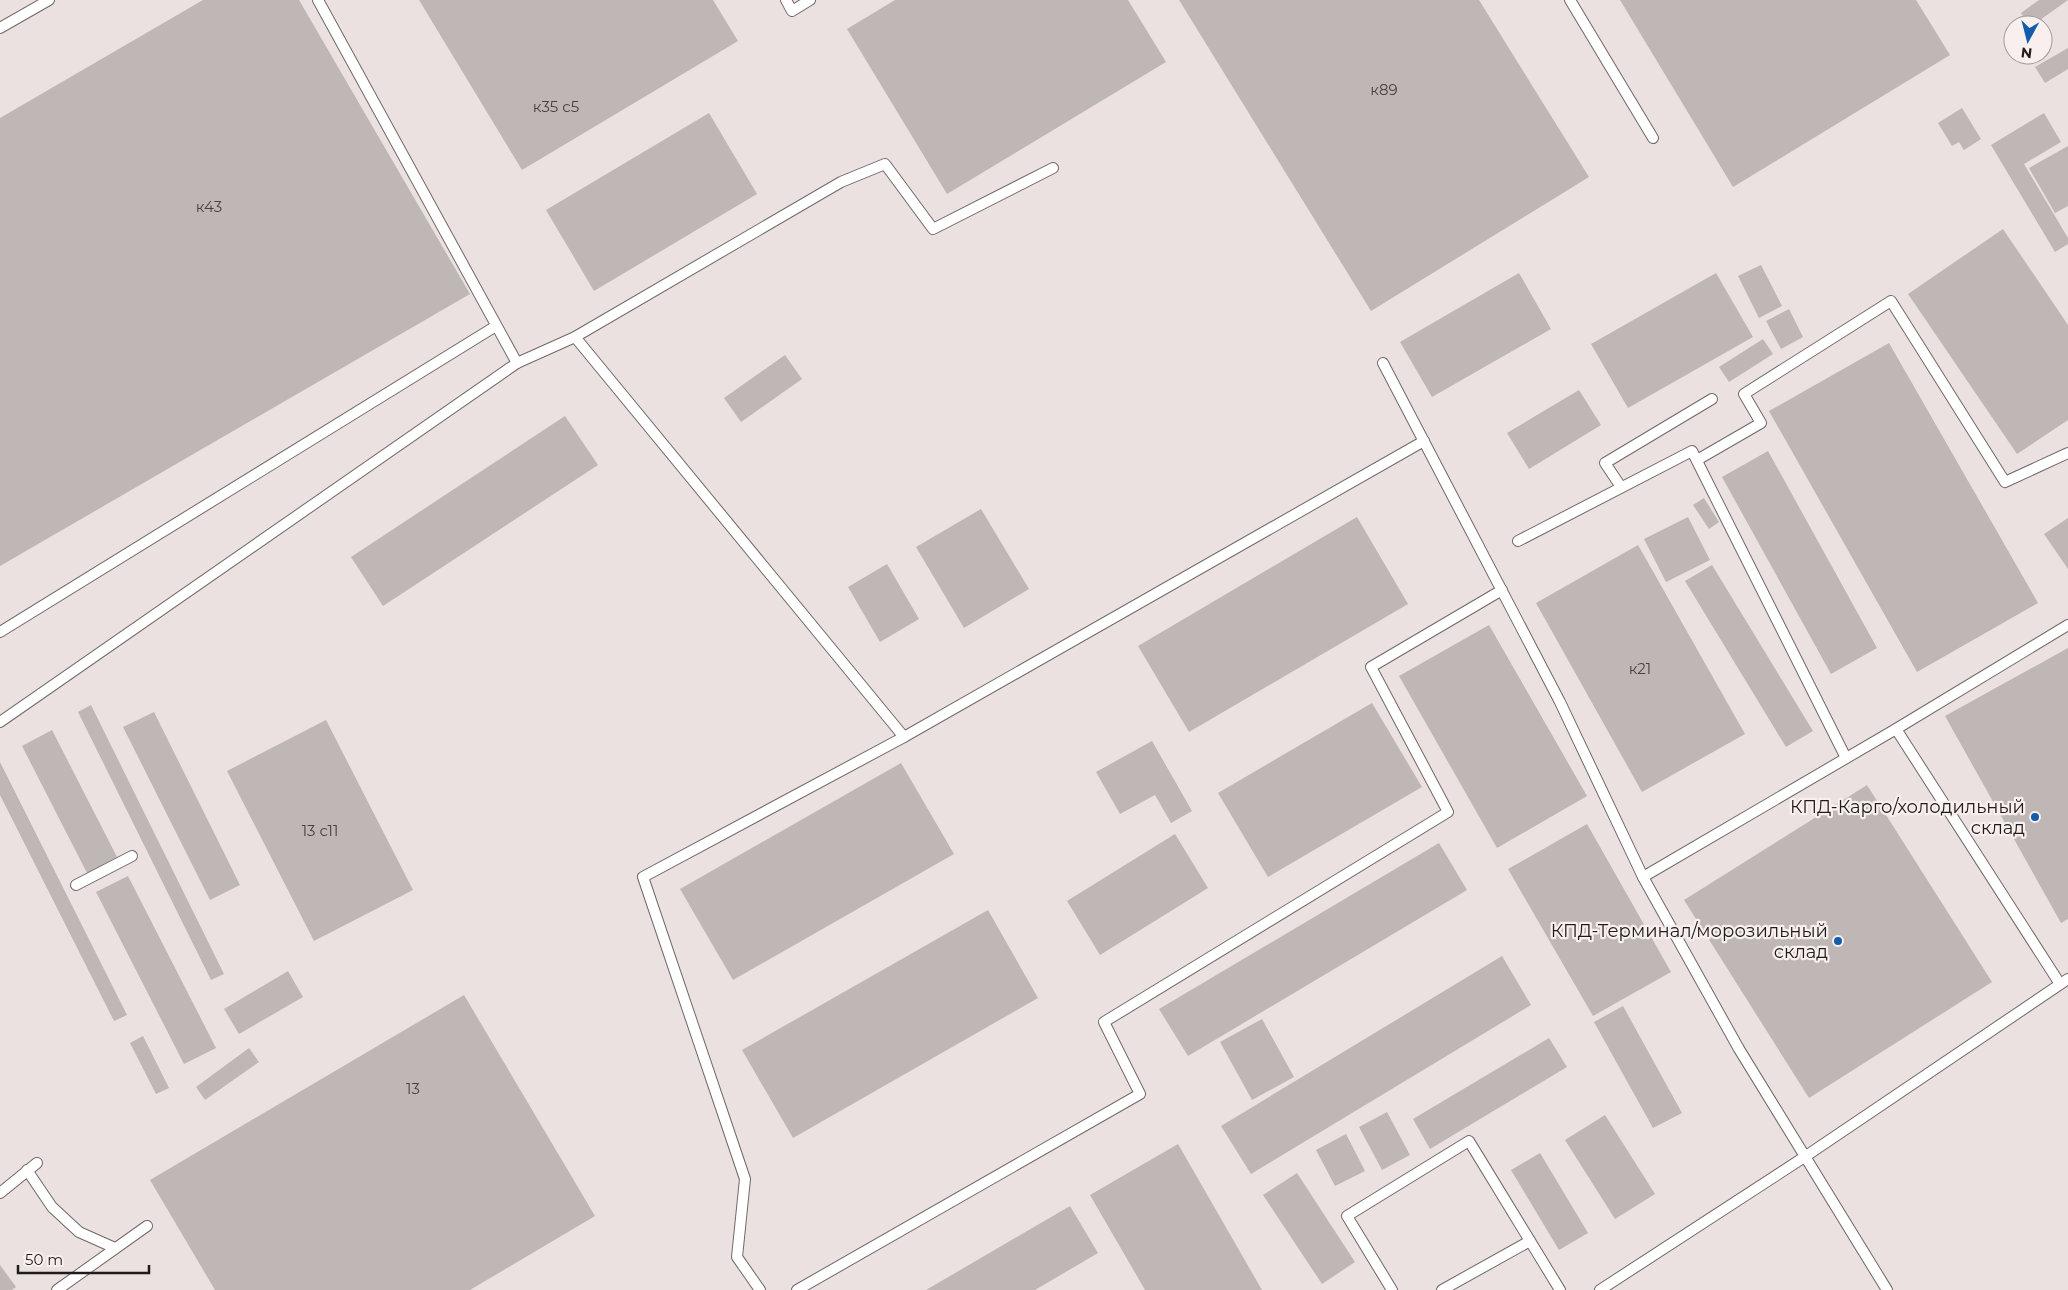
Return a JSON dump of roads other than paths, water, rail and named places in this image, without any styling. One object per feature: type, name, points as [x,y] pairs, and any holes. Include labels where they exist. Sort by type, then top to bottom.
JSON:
[{"type":"lane","points":[[0,28],[48,0]]},
{"type":"lane","points":[[318,0],[517,364]]},
{"type":"lane","points":[[786,0],[792,11],[810,0]]},
{"type":"lane","points":[[1570,0],[1653,138]]},
{"type":"lane","points":[[0,722],[517,364],[575,337],[841,182],[885,164],[934,229],[1053,168]]},
{"type":"lane","points":[[1697,460],[1761,423],[1744,394],[1891,300],[2005,482],[2068,453]]},
{"type":"lane","points":[[0,632],[496,326]]},
{"type":"lane","points":[[575,337],[904,737]]},
{"type":"lane","points":[[1383,363],[1560,702],[1643,876],[1739,1050],[1887,1290]]},
{"type":"lane","points":[[1621,487],[1605,463],[1712,399]]},
{"type":"lane","points":[[760,1290],[737,1257],[745,1179],[643,877],[904,737],[1424,442]]},
{"type":"lane","points":[[1518,540],[1692,451],[1846,758]]},
{"type":"lane","points":[[797,1290],[1140,1094],[1104,1022],[1448,812],[1371,667],[1502,590]]},
{"type":"lane","points":[[1643,876],[1896,729],[2068,625]]},
{"type":"lane","points":[[1600,1290],[1806,1156],[2064,981],[1896,729]]},
{"type":"lane","points":[[76,885],[132,856]]},
{"type":"lane","points":[[1392,1290],[1347,1216],[1469,1141],[1560,1290]]},
{"type":"lane","points":[[0,1193],[37,1163]]},
{"type":"lane","points":[[27,1170],[52,1207],[79,1232],[115,1248]]},
{"type":"lane","points":[[57,1290],[146,1226]]},
{"type":"lane","points":[[1442,1290],[1530,1241]]},
{"type":"place","name":"КПД-Карго/холодильный склад","points":[[2035,817]]},
{"type":"place","name":"КПД-Терминал/морозильный склад","points":[[1838,941]]}]
